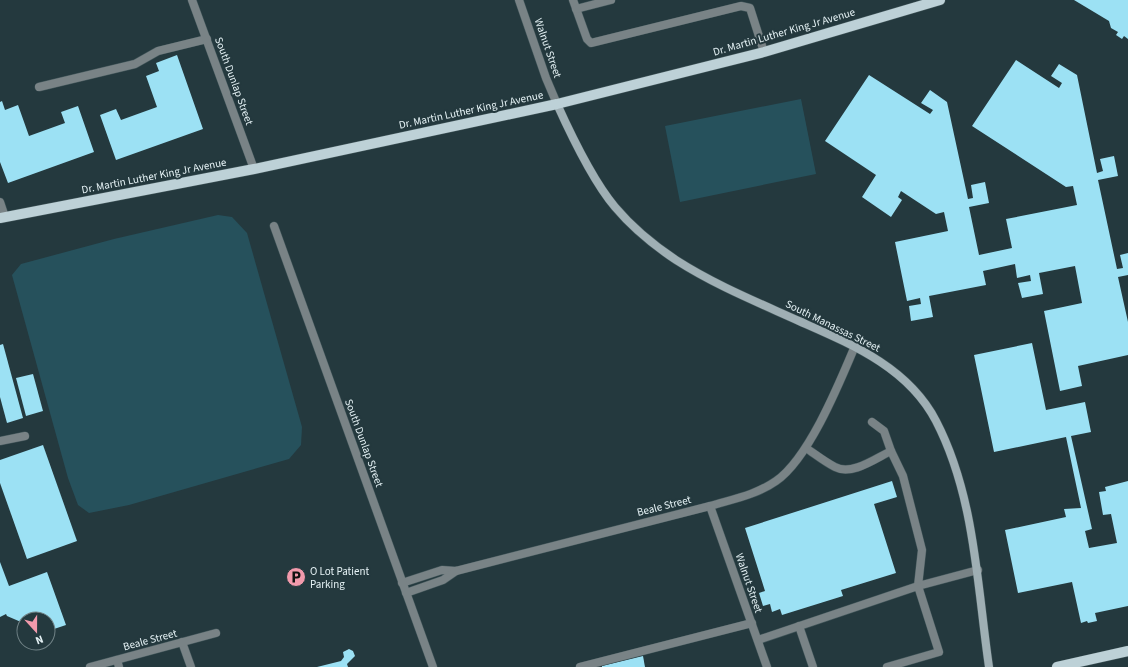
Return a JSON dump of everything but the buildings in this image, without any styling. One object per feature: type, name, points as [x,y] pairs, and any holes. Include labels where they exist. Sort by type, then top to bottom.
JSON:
[{"type":"main road","name":"Dr. Martin Luther King Jr Avenue","points":[[3,217],[254,169],[557,104],[764,52],[940,0]]},
{"type":"main road","points":[[1057,667],[1128,651]]},
{"type":"street","name":"South Dunlap Street","points":[[192,0],[254,169]]},
{"type":"street","name":"Walnut Street","points":[[519,0],[546,78],[557,104]]},
{"type":"street","points":[[573,0],[587,39],[591,43],[749,4],[764,52]]},
{"type":"street","points":[[576,9],[611,0]]},
{"type":"street","points":[[39,87],[135,64],[158,51],[207,39]]},
{"type":"street","name":"South Manassas Street","points":[[557,104],[596,178],[615,207],[643,234],[674,259],[712,282],[855,346],[888,365],[916,393],[936,419],[949,451],[966,507],[978,570],[989,667]]},
{"type":"street","points":[[0,202],[3,217]]},
{"type":"street","name":"South Dunlap Street","points":[[274,226],[433,667]]},
{"type":"street","name":"Beale Street","points":[[402,583],[442,570],[456,571],[710,506],[755,493],[776,481],[803,454],[855,346]]},
{"type":"street","points":[[872,422],[884,431],[891,451],[903,476],[922,550],[918,586],[939,652],[887,667]]},
{"type":"street","points":[[0,441],[25,436]]},
{"type":"street","points":[[806,448],[836,468],[846,470],[857,467],[891,451]]},
{"type":"street","name":"Walnut Street","points":[[710,506],[767,667]]},
{"type":"street","points":[[758,640],[918,586],[978,570]]},
{"type":"street","points":[[406,593],[443,580],[456,571]]},
{"type":"street","points":[[580,667],[752,623]]},
{"type":"street","points":[[799,626],[812,667]]},
{"type":"street","name":"Beale Street","points":[[90,667],[118,664],[182,642],[216,633]]},
{"type":"street","points":[[182,642],[191,667]]},
{"type":"shaded area","points":[[801,99],[816,174],[680,202],[665,126]]},
{"type":"shaded area","points":[[218,215],[232,217],[247,233],[302,427],[301,445],[289,459],[129,505],[89,513],[78,505],[68,478],[12,275],[21,264],[114,239]]},
{"type":"place","name":"O Lot Patient Parking","points":[[296,577]]}]
